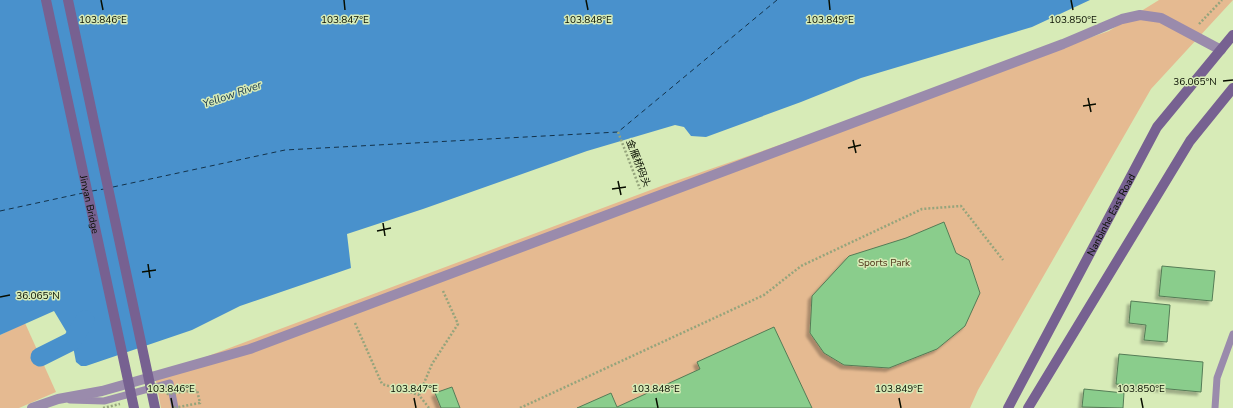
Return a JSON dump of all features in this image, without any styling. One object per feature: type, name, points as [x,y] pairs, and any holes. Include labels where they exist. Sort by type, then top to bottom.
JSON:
[{"type":"main road","name":"Jinyan Bridge","points":[[46,0],[134,408]]},
{"type":"main road","points":[[68,0],[156,408]]},
{"type":"main road","name":"Nanbinhe East Road","points":[[1008,408],[1157,128],[1233,35]]},
{"type":"main road","points":[[1028,408],[1190,141],[1233,88]]},
{"type":"street","points":[[32,408],[56,404],[250,349],[1063,44],[1122,19],[1140,15],[1162,18],[1221,50]]},
{"type":"lane","points":[[1215,408],[1217,378],[1233,334]]},
{"type":"lane","points":[[56,404],[104,406],[170,383],[174,408]]},
{"type":"path","points":[[1190,33],[1222,0]]},
{"type":"path","name":"金雁桥码头","points":[[618,132],[644,200]]},
{"type":"path","points":[[520,408],[764,295],[801,266],[922,209],[961,206],[1003,260]]},
{"type":"path","points":[[419,395],[432,364],[458,324],[438,278]]},
{"type":"path","points":[[350,311],[382,384],[419,395],[429,408]]},
{"type":"path","points":[[168,394],[197,390],[200,403],[174,408]]},
{"type":"path","points":[[104,406],[122,404]]},
{"type":"green space","name":"Sports Park","points":[[1159,0],[1233,0],[1151,89],[978,390],[970,408],[161,408],[155,376],[664,185],[1109,31]]},
{"type":"green space","points":[[25,323],[56,392],[19,408],[0,408],[0,335]]},
{"type":"water","name":"Yellow River","points":[[0,0],[1090,0],[1032,27],[861,78],[706,137],[691,136],[684,127],[675,125],[587,151],[423,209],[347,234],[351,268],[240,306],[192,330],[86,366],[81,366],[76,362],[72,341],[54,311],[0,335]]},
{"type":"building","points":[[944,222],[956,253],[969,260],[980,293],[965,326],[937,349],[889,368],[844,365],[824,353],[810,333],[812,296],[849,256],[906,238]]},
{"type":"building","points":[[1162,266],[1215,271],[1212,301],[1159,296]]},
{"type":"building","points":[[1131,301],[1170,305],[1167,342],[1144,340],[1146,325],[1129,323]]},
{"type":"building","points":[[774,327],[812,408],[577,408],[611,393],[617,407],[700,369],[697,362]]},
{"type":"building","points":[[1119,354],[1203,362],[1201,392],[1116,384]]},
{"type":"building","points":[[452,387],[460,408],[441,408],[435,393]]},
{"type":"building","points":[[1084,389],[1124,393],[1123,408],[1082,407]]},
{"type":"waterway","points":[[40,357],[72,341],[85,320]]},
{"type":"ferry route","points":[[113,187],[285,150],[618,132],[777,0]]},
{"type":"ferry route","points":[[92,191],[104,189]]},
{"type":"ferry route","points":[[0,211],[83,193]]}]
